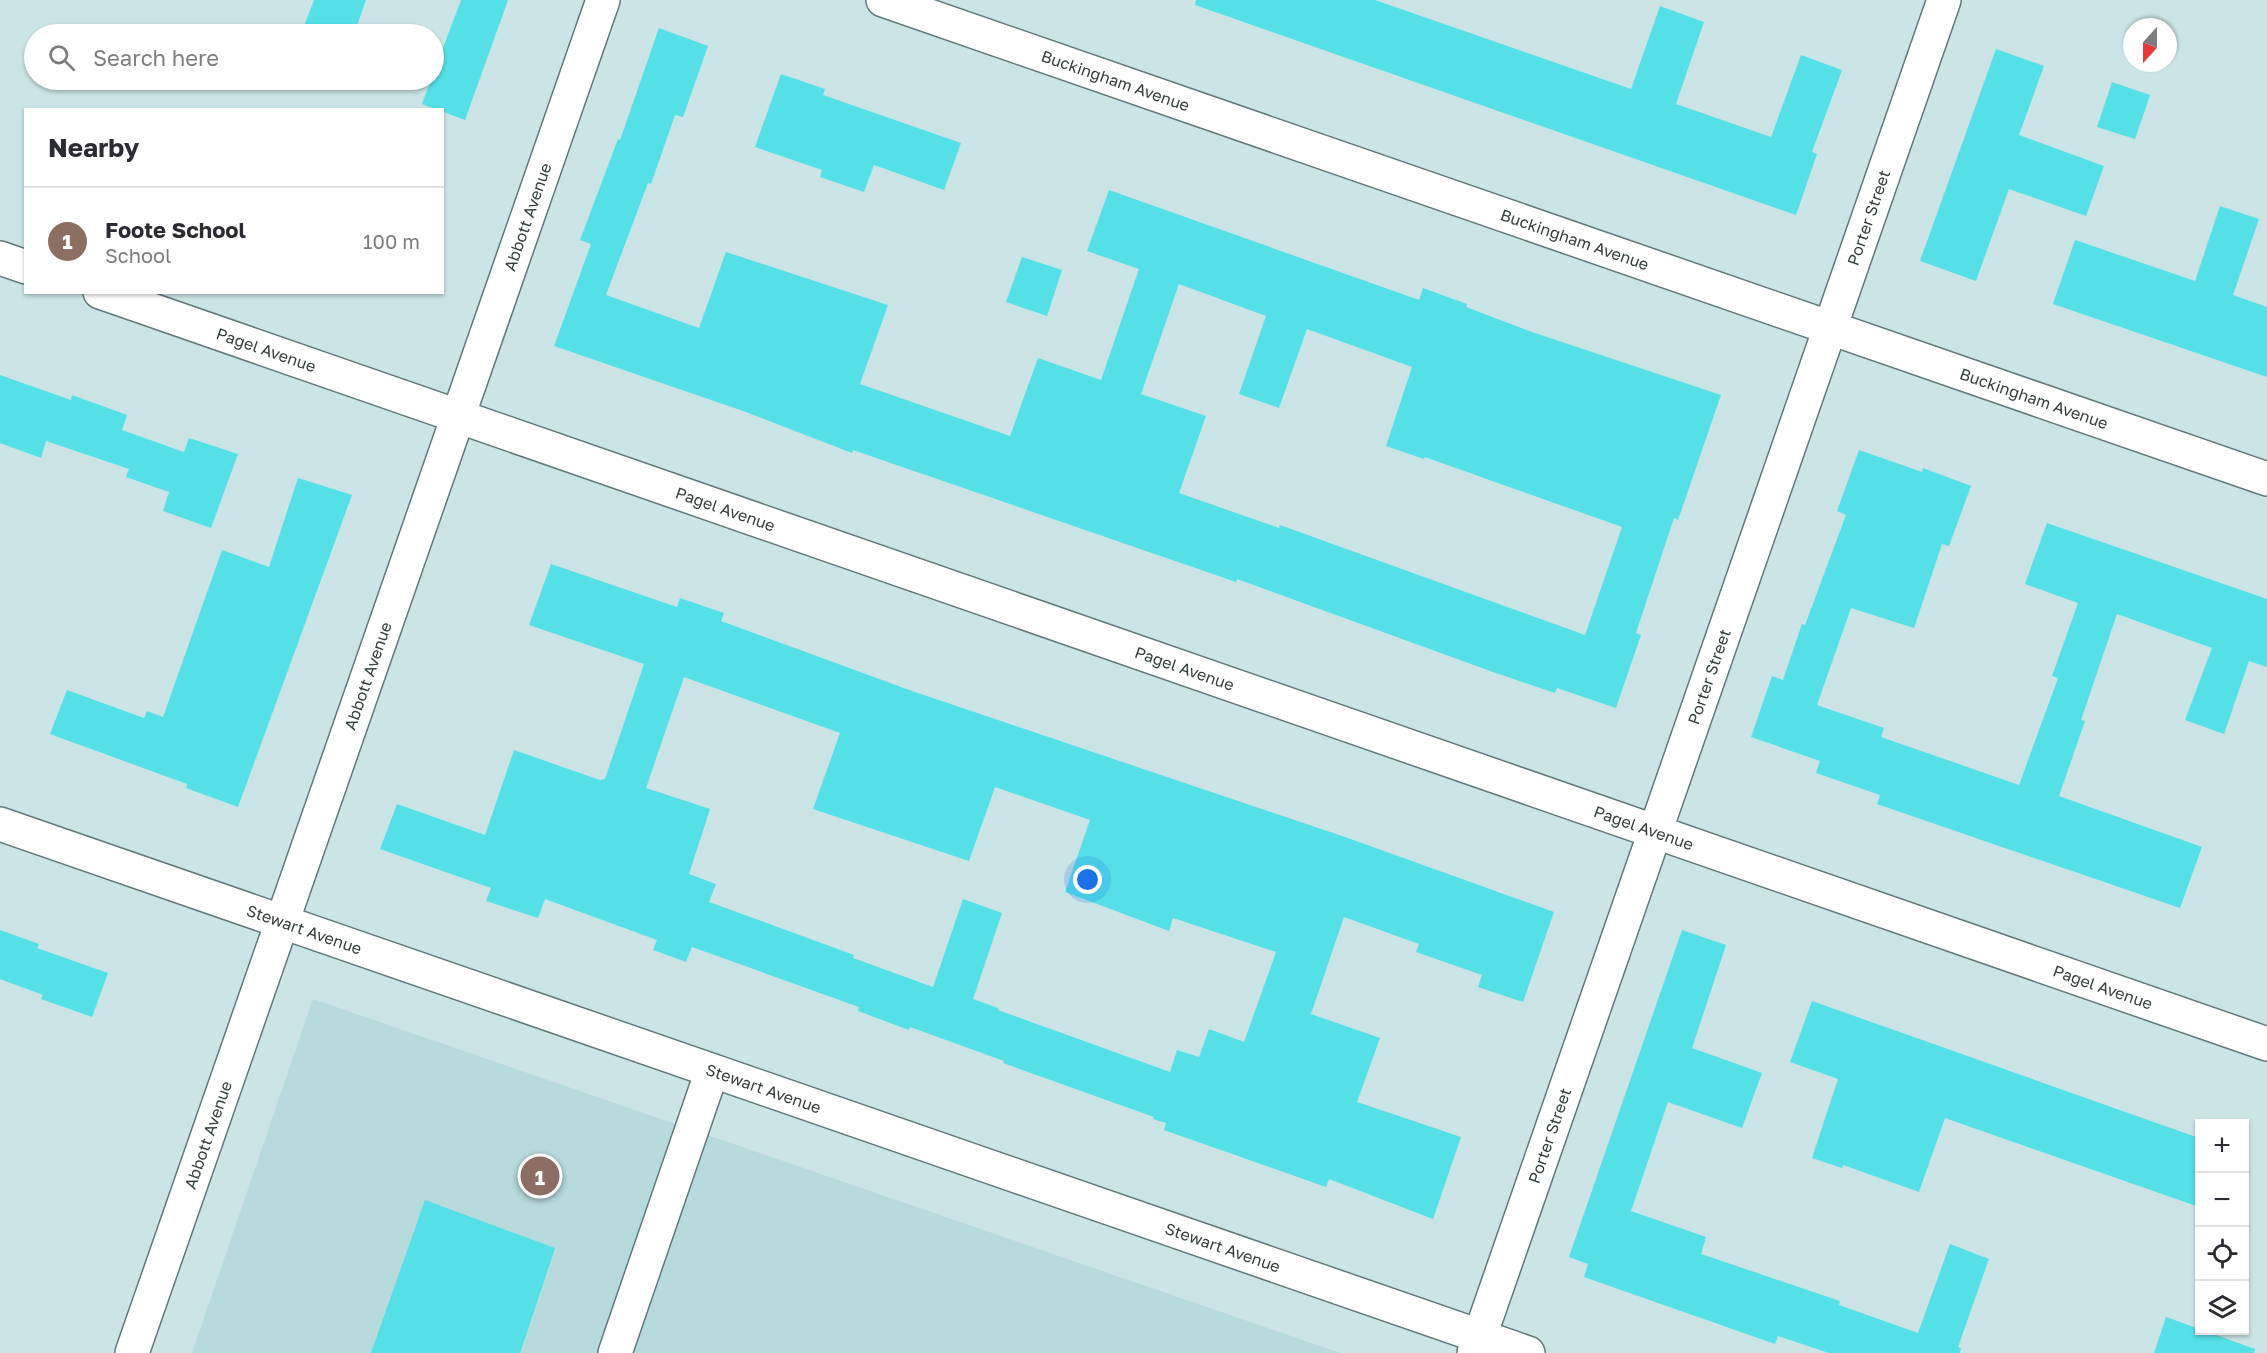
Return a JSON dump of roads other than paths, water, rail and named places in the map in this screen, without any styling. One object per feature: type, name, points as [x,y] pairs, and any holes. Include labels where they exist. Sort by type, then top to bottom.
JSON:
[{"type":"street","name":"Abbott Avenue","points":[[132,1353],[603,0]]},
{"type":"street","name":"Buckingham Avenue","points":[[883,0],[2267,478]]},
{"type":"street","name":"Porter Street","points":[[1477,1345],[1653,832],[1944,0]]},
{"type":"street","points":[[0,258],[24,266]]},
{"type":"street","name":"Pagel Avenue","points":[[106,294],[2267,1044]]},
{"type":"street","name":"Stewart Avenue","points":[[0,824],[712,1071],[1477,1345],[1528,1353]]},
{"type":"street","points":[[615,1353],[712,1071]]},
{"type":"place","name":"Foote School","points":[[540,1176]]}]
